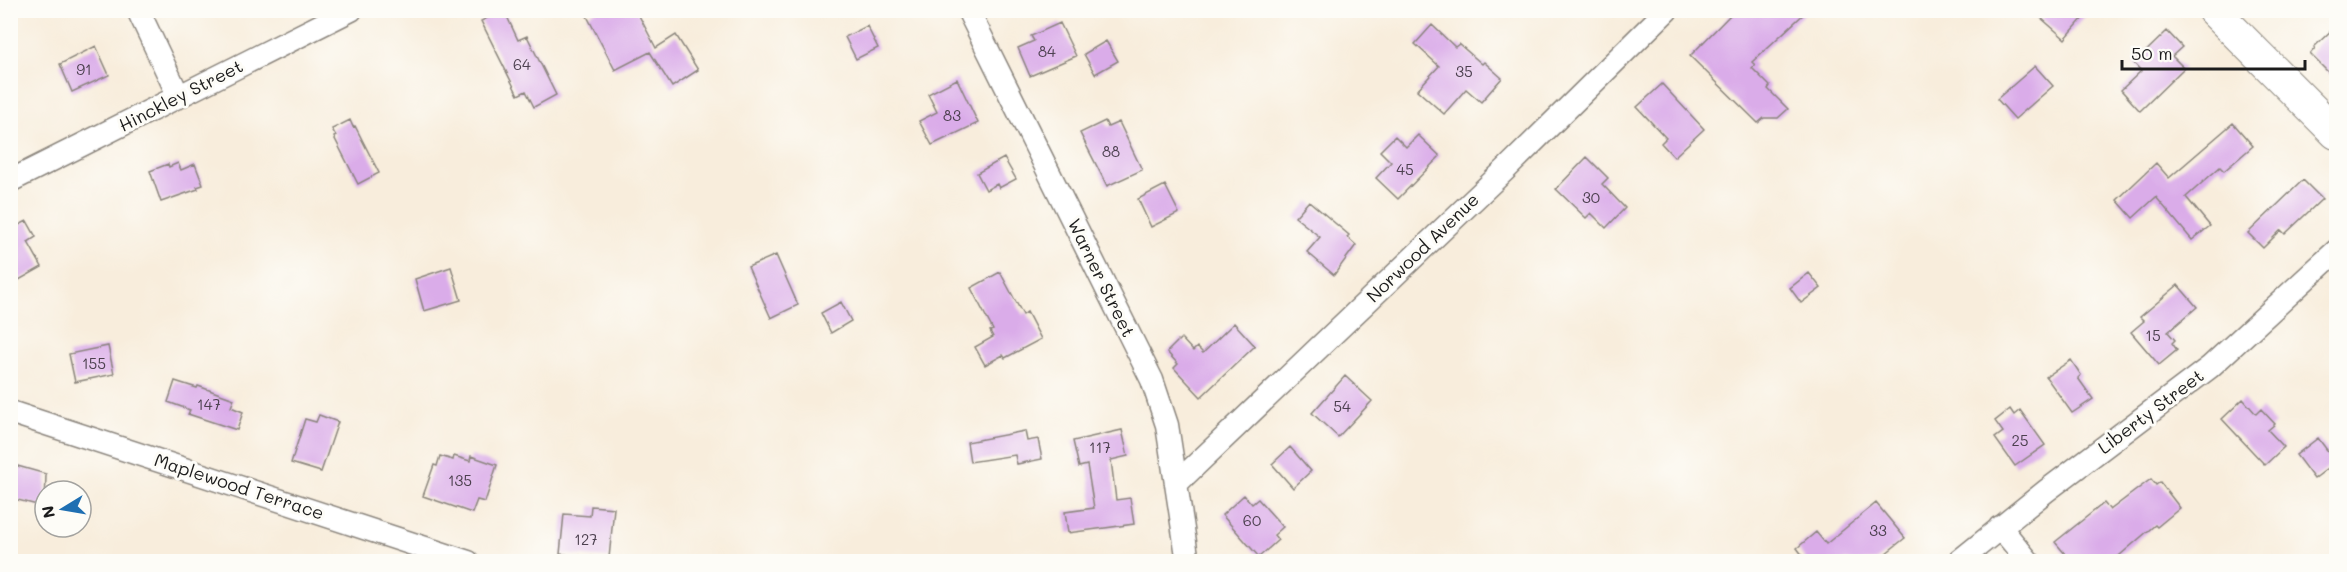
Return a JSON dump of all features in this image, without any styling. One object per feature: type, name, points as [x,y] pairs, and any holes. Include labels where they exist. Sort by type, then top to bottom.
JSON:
[{"type":"street","points":[[138,10],[179,97]]},
{"type":"street","name":"Hinckley Street","points":[[10,181],[351,10]]},
{"type":"street","name":"Warner Street","points":[[968,10],[1152,380],[1167,425],[1188,561]]},
{"type":"street","name":"Norwood Avenue","points":[[1177,483],[1506,170],[1667,10]]},
{"type":"street","points":[[2213,10],[2337,133]]},
{"type":"street","name":"Liberty Street","points":[[1958,561],[2210,367],[2337,251]]},
{"type":"street","name":"Maplewood Terrace","points":[[10,412],[468,561]]},
{"type":"street","points":[[2000,527],[2029,561]]},
{"type":"building","points":[[504,10],[518,40],[527,36],[556,95],[534,107],[526,91],[518,95],[481,21]]},
{"type":"building","points":[[598,10],[636,10],[656,48],[676,35],[698,70],[672,87],[650,52],[615,70],[587,16]]},
{"type":"building","points":[[1735,10],[1808,10],[1752,62],[1755,65],[1752,68],[1770,86],[1768,89],[1788,109],[1778,118],[1764,118],[1758,123],[1690,56]]},
{"type":"building","points":[[2032,10],[2090,10],[2065,39]]},
{"type":"building","points":[[1060,23],[1076,56],[1030,76],[1018,48],[1034,41],[1031,36]]},
{"type":"building","points":[[1432,25],[1455,47],[1459,44],[1502,78],[1481,102],[1466,89],[1444,114],[1417,90],[1439,66],[1415,44]]},
{"type":"building","points":[[2337,25],[2337,81],[2310,54],[2314,47]]},
{"type":"building","points":[[867,26],[878,48],[856,59],[845,37]]},
{"type":"building","points":[[2167,31],[2182,47],[2172,56],[2184,68],[2140,111],[2121,90],[2141,71],[2134,63]]},
{"type":"building","points":[[1106,41],[1118,61],[1095,74],[1084,54]]},
{"type":"building","points":[[96,46],[109,75],[72,92],[60,64]]},
{"type":"building","points":[[2035,66],[2053,86],[2015,119],[1997,99]]},
{"type":"building","points":[[957,79],[978,123],[932,145],[919,121],[937,112],[928,94]]},
{"type":"building","points":[[1662,84],[1704,129],[1674,157],[1661,143],[1666,138],[1637,107]]},
{"type":"building","points":[[350,120],[379,173],[358,184],[332,129]]},
{"type":"building","points":[[1105,121],[1108,127],[1119,122],[1142,170],[1107,186],[1080,133]]},
{"type":"building","points":[[2233,123],[2253,146],[2224,171],[2220,167],[2186,197],[2210,226],[2192,240],[2156,197],[2133,218],[2117,200],[2156,163],[2169,178]]},
{"type":"building","points":[[1418,135],[1440,156],[1398,199],[1376,178],[1391,162],[1380,151],[1395,136],[1406,147]]},
{"type":"building","points":[[1587,157],[1608,178],[1602,184],[1625,208],[1606,228],[1591,213],[1586,218],[1556,189]]},
{"type":"building","points":[[1004,158],[1016,179],[999,188],[997,184],[986,190],[977,173]]},
{"type":"building","points":[[178,163],[181,170],[195,164],[203,185],[197,187],[198,189],[161,202],[150,171]]},
{"type":"building","points":[[2303,180],[2322,199],[2285,234],[2281,230],[2263,248],[2248,233]]},
{"type":"building","points":[[1165,185],[1179,213],[1151,227],[1138,199]]},
{"type":"building","points":[[1309,201],[1349,235],[1347,237],[1356,245],[1334,275],[1307,252],[1320,237],[1295,217]]},
{"type":"building","points":[[10,210],[19,225],[27,221],[36,237],[28,242],[42,267],[19,280],[10,265]]},
{"type":"building","points":[[776,255],[798,305],[771,318],[748,267]]},
{"type":"building","points":[[451,267],[461,300],[424,311],[415,279]]},
{"type":"building","points":[[1000,272],[1023,315],[1027,312],[1041,339],[1005,358],[1003,355],[985,365],[975,347],[993,337],[990,331],[993,330],[971,288]]},
{"type":"building","points":[[1809,273],[1821,288],[1801,303],[1790,288]]},
{"type":"building","points":[[2178,285],[2197,307],[2168,332],[2175,340],[2172,343],[2177,350],[2159,365],[2131,332],[2144,321],[2140,317]]},
{"type":"building","points":[[841,302],[851,321],[831,333],[821,313]]},
{"type":"building","points":[[1234,323],[1255,346],[1201,397],[1174,368],[1178,364],[1167,352],[1181,338],[1193,351],[1197,347],[1203,353]]},
{"type":"building","points":[[108,346],[114,374],[75,382],[69,354]]},
{"type":"building","points":[[2071,360],[2081,375],[2078,378],[2093,399],[2072,413],[2046,377]]},
{"type":"building","points":[[1345,376],[1372,401],[1338,437],[1312,413]]},
{"type":"building","points":[[175,381],[197,388],[198,386],[234,399],[231,407],[243,412],[237,430],[188,414],[190,410],[168,402]]},
{"type":"building","points":[[2243,399],[2256,414],[2261,409],[2275,424],[2268,430],[2284,447],[2265,465],[2222,419]]},
{"type":"building","points":[[2010,409],[2014,415],[2020,410],[2045,445],[2015,466],[1995,438],[2003,432],[1995,421]]},
{"type":"building","points":[[319,415],[338,422],[321,472],[291,463],[305,419],[316,422]]},
{"type":"building","points":[[1122,430],[1128,456],[1111,460],[1116,500],[1130,498],[1134,524],[1068,533],[1065,512],[1094,508],[1087,465],[1079,467],[1073,441]]},
{"type":"building","points":[[1025,431],[1027,441],[1038,439],[1042,459],[1017,464],[1015,455],[970,462],[967,442]]},
{"type":"building","points":[[2318,438],[2336,462],[2314,479],[2296,455]]},
{"type":"building","points":[[1290,447],[1311,471],[1293,488],[1272,464]]},
{"type":"building","points":[[440,456],[453,460],[454,456],[470,461],[471,456],[497,465],[485,502],[477,500],[472,513],[423,496],[434,465],[437,466]]},
{"type":"building","points":[[14,465],[46,474],[46,479],[33,479],[33,504],[10,498],[10,477]]},
{"type":"building","points":[[2151,479],[2156,485],[2160,482],[2180,508],[2157,527],[2155,525],[2113,561],[2071,561],[2055,542],[2104,503],[2110,510]]},
{"type":"building","points":[[1244,495],[1252,504],[1258,499],[1283,527],[1274,535],[1278,540],[1259,557],[1222,515]]},
{"type":"building","points":[[1876,503],[1905,538],[1876,561],[1805,561],[1797,548],[1816,532],[1826,544]]},
{"type":"building","points":[[591,506],[614,508],[609,558],[560,554],[564,514],[590,516]]}]
